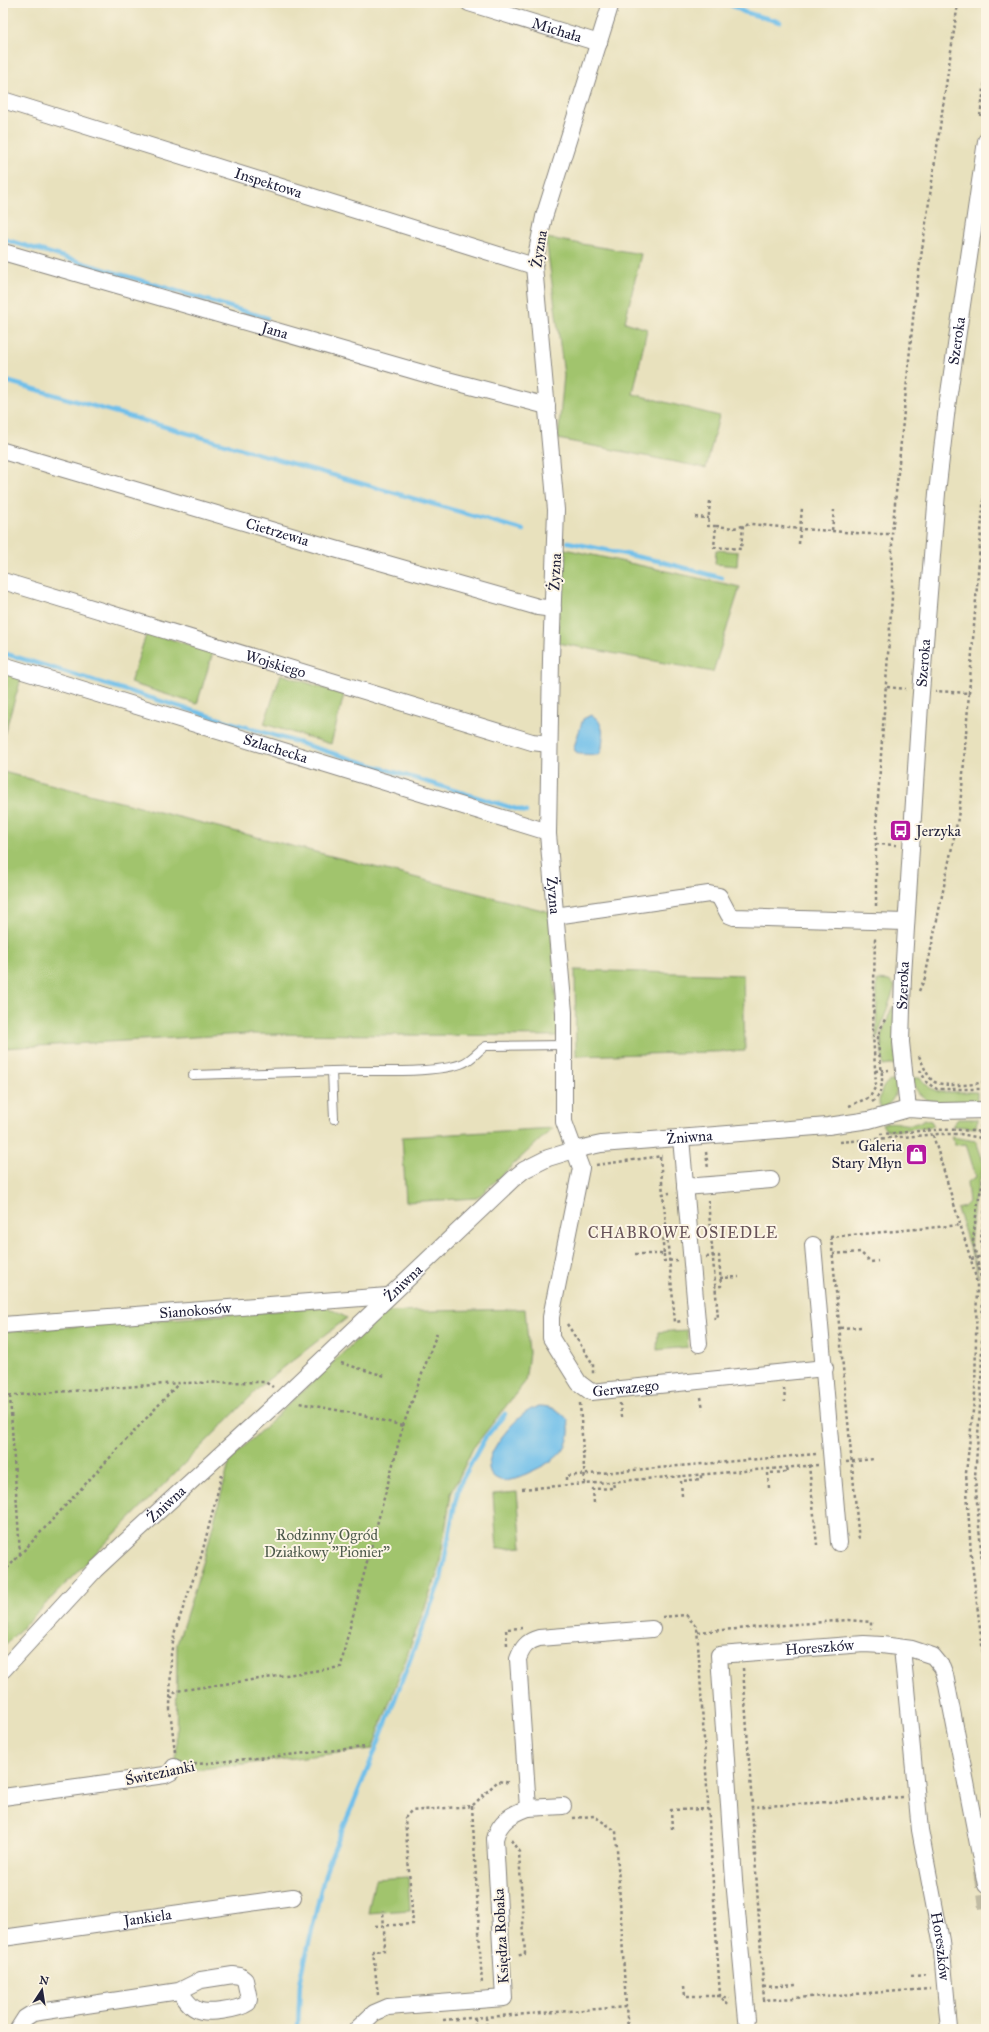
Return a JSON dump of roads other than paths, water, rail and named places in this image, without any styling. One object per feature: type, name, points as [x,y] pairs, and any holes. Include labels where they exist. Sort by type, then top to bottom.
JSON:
[{"type":"street","name":"Michała","points":[[469,3],[599,43]]},
{"type":"street","name":"Żyzna","points":[[574,1150],[564,1122],[564,1012],[548,832],[556,510],[548,406],[538,322],[534,266],[544,217],[611,3]]},
{"type":"street","name":"Inspektowa","points":[[3,100],[534,266]]},
{"type":"street","name":"Szeroka","points":[[908,1109],[901,1042],[906,922],[936,500],[946,413],[986,141]]},
{"type":"street","name":"Jana","points":[[3,252],[443,379],[548,406]]},
{"type":"street","name":"Cietrzewia","points":[[3,451],[402,569],[538,607],[554,609]]},
{"type":"street","name":"Wojskiego","points":[[3,581],[532,742],[549,744]]},
{"type":"street","name":"Szlachecka","points":[[3,665],[548,832]]},
{"type":"street","points":[[555,916],[709,894],[719,896],[726,911],[729,915],[734,917],[906,922]]},
{"type":"street","points":[[908,1109],[984,1115]]},
{"type":"street","name":"Żniwna","points":[[3,1670],[95,1570],[229,1447],[513,1179],[537,1163],[574,1150],[601,1144],[828,1126],[869,1120],[908,1109]]},
{"type":"street","points":[[681,1138],[699,1344]]},
{"type":"street","name":"Gerwazego","points":[[574,1150],[581,1168],[550,1328],[551,1338],[579,1383],[585,1389],[600,1393],[825,1368]]},
{"type":"street","points":[[685,1187],[771,1180]]},
{"type":"street","points":[[818,1241],[821,1330],[839,1543]]},
{"type":"street","name":"Sianokosów","points":[[3,1325],[388,1296]]},
{"type":"street","points":[[528,1808],[518,1659],[526,1645],[539,1638],[653,1624]]},
{"type":"street","name":"Horeszków","points":[[747,2020],[739,2006],[734,1880],[719,1655],[864,1644],[902,1648],[922,1844],[941,1941],[949,2029]]},
{"type":"street","points":[[902,1648],[924,1644],[938,1647],[944,1653],[952,1670],[958,1704]]},
{"type":"street","points":[[902,1648],[923,1652],[933,1656],[942,1667],[986,1885]]},
{"type":"street","name":"Świtezianki","points":[[3,1797],[166,1775],[171,1772],[174,1767]]},
{"type":"street","name":"Księdza Robaka","points":[[357,2029],[374,2013],[388,2007],[504,1998],[495,1839],[497,1831],[503,1822],[510,1816],[528,1808],[565,1812]]},
{"type":"street","name":"Jankiela","points":[[3,1938],[293,1897]]},
{"type":"street","points":[[18,2029],[25,2018],[33,2013],[179,1991]]},
{"type":"lane","points":[[193,1074],[424,1069],[451,1066],[467,1062],[477,1051],[486,1046],[565,1045]]},
{"type":"lane","points":[[332,1071],[334,1119]]},
{"type":"water","points":[[591,715],[599,721],[601,726],[603,742],[601,752],[598,755],[579,754],[575,751],[574,747],[583,719]]},
{"type":"water","points":[[538,1406],[555,1409],[568,1420],[568,1440],[564,1448],[552,1461],[535,1470],[510,1480],[500,1480],[492,1474],[489,1466],[496,1446],[519,1418]]},
{"type":"waterway","points":[[727,3],[744,12],[780,22]]},
{"type":"waterway","points":[[3,239],[267,318]]},
{"type":"waterway","points":[[3,380],[523,530]]},
{"type":"waterway","points":[[568,542],[658,561],[722,578]]},
{"type":"waterway","points":[[3,653],[526,812]]},
{"type":"waterway","points":[[298,2029],[300,1983],[328,1864],[373,1756],[441,1579],[460,1484],[485,1438],[505,1414]]},
{"type":"tunnel","points":[[981,1871],[986,1908]]},
{"type":"place","name":"Jerzyka","points":[[901,831]]},
{"type":"place","name":"Galeria Stary Młyn","points":[[917,1155]]},
{"type":"district","name":"CHABROWE OSIEDLE","points":[[683,1232]]},
{"type":"park label","name":"Rodzinny Ogród Działkowy \"Pionier\"","points":[[327,1544]]}]
